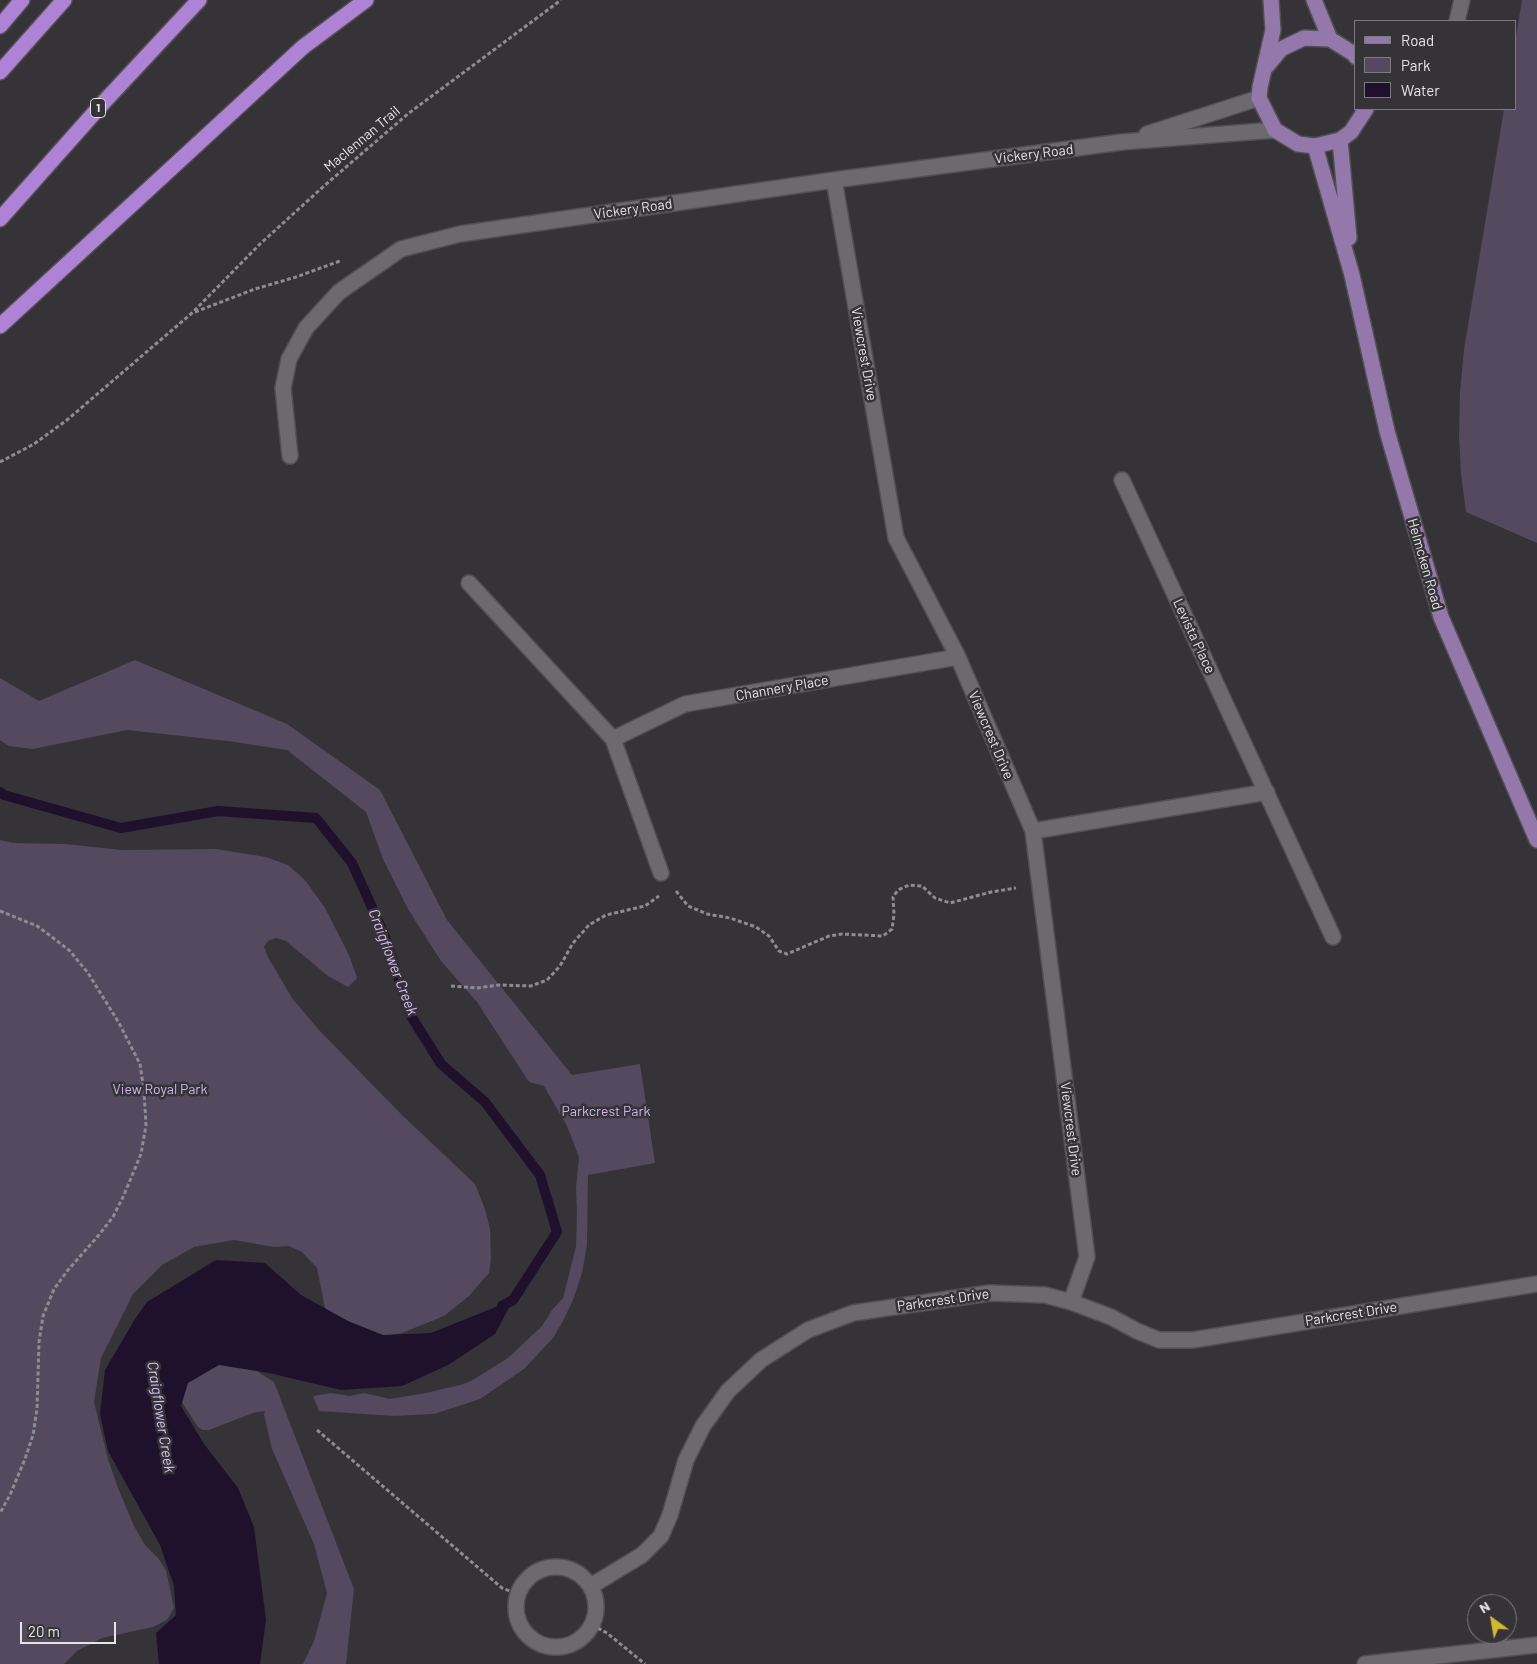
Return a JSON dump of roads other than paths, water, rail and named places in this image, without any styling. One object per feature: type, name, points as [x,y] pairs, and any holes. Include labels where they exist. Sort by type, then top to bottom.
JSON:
[{"type":"highway","points":[[0,26],[22,0]]},
{"type":"highway","points":[[0,72],[64,0]]},
{"type":"highway","name":"1","points":[[0,219],[103,103],[199,0]]},
{"type":"highway","points":[[0,326],[304,47],[366,0]]},
{"type":"main road","points":[[1272,0],[1273,30],[1259,98],[1275,130],[1298,144],[1315,146],[1340,140],[1351,132],[1365,110]]},
{"type":"main road","points":[[1314,0],[1330,39]]},
{"type":"main road","points":[[1264,69],[1281,48],[1304,38],[1330,39],[1354,54]]},
{"type":"main road","name":"Helmcken Road","points":[[1340,140],[1352,275]]},
{"type":"main road","name":"Helmcken Road","points":[[1315,146],[1352,275],[1387,431],[1441,617],[1537,840]]},
{"type":"street","points":[[1457,20],[1462,0]]},
{"type":"street","name":"Vickery Road","points":[[1122,142],[1259,98]]},
{"type":"street","name":"Vickery Road","points":[[290,456],[283,388],[289,359],[306,328],[339,292],[401,249],[460,234],[834,180],[1122,142],[1275,130]]},
{"type":"street","name":"Viewcrest Drive","points":[[834,180],[896,538],[958,657],[1033,831],[1087,1257],[1071,1302]]},
{"type":"street","name":"Levista Place","points":[[1122,480],[1333,938]]},
{"type":"street","points":[[469,583],[613,740],[661,873]]},
{"type":"street","name":"Channery Place","points":[[613,740],[685,704],[958,657]]},
{"type":"street","points":[[1033,831],[1266,792]]},
{"type":"street","name":"Parkcrest Drive","points":[[591,1586],[642,1555],[660,1536],[670,1515],[686,1460],[703,1426],[728,1391],[761,1360],[808,1330],[853,1313],[990,1293],[1045,1295],[1071,1302],[1111,1317],[1159,1340],[1193,1340],[1537,1284]]},
{"type":"street","points":[[552,1567],[568,1568],[581,1575],[591,1586],[596,1599],[596,1612],[592,1625],[583,1637],[570,1645],[555,1647],[540,1644],[528,1636],[519,1623],[516,1609],[518,1594],[526,1581],[538,1571],[552,1567]]},
{"type":"street","points":[[1365,1664],[1537,1644]]},
{"type":"water","points":[[216,1260],[265,1263],[301,1295],[348,1321],[383,1335],[431,1333],[513,1300],[495,1334],[448,1365],[402,1386],[341,1390],[269,1373],[219,1365],[188,1383],[181,1406],[204,1444],[238,1488],[254,1527],[266,1620],[260,1664],[159,1664],[156,1633],[176,1615],[174,1586],[160,1545],[108,1451],[100,1414],[105,1370],[147,1302]]},
{"type":"waterway","name":"Craigflower Creek","points":[[0,792],[4,795],[121,828],[218,811],[316,818],[352,863],[384,934],[411,1016],[441,1064],[485,1102],[540,1175],[557,1232],[513,1300],[502,1306]]},
{"type":"park label","name":"View Royal Park","points":[[160,1089]]},
{"type":"park label","name":"Parkcrest Park","points":[[606,1111]]}]
